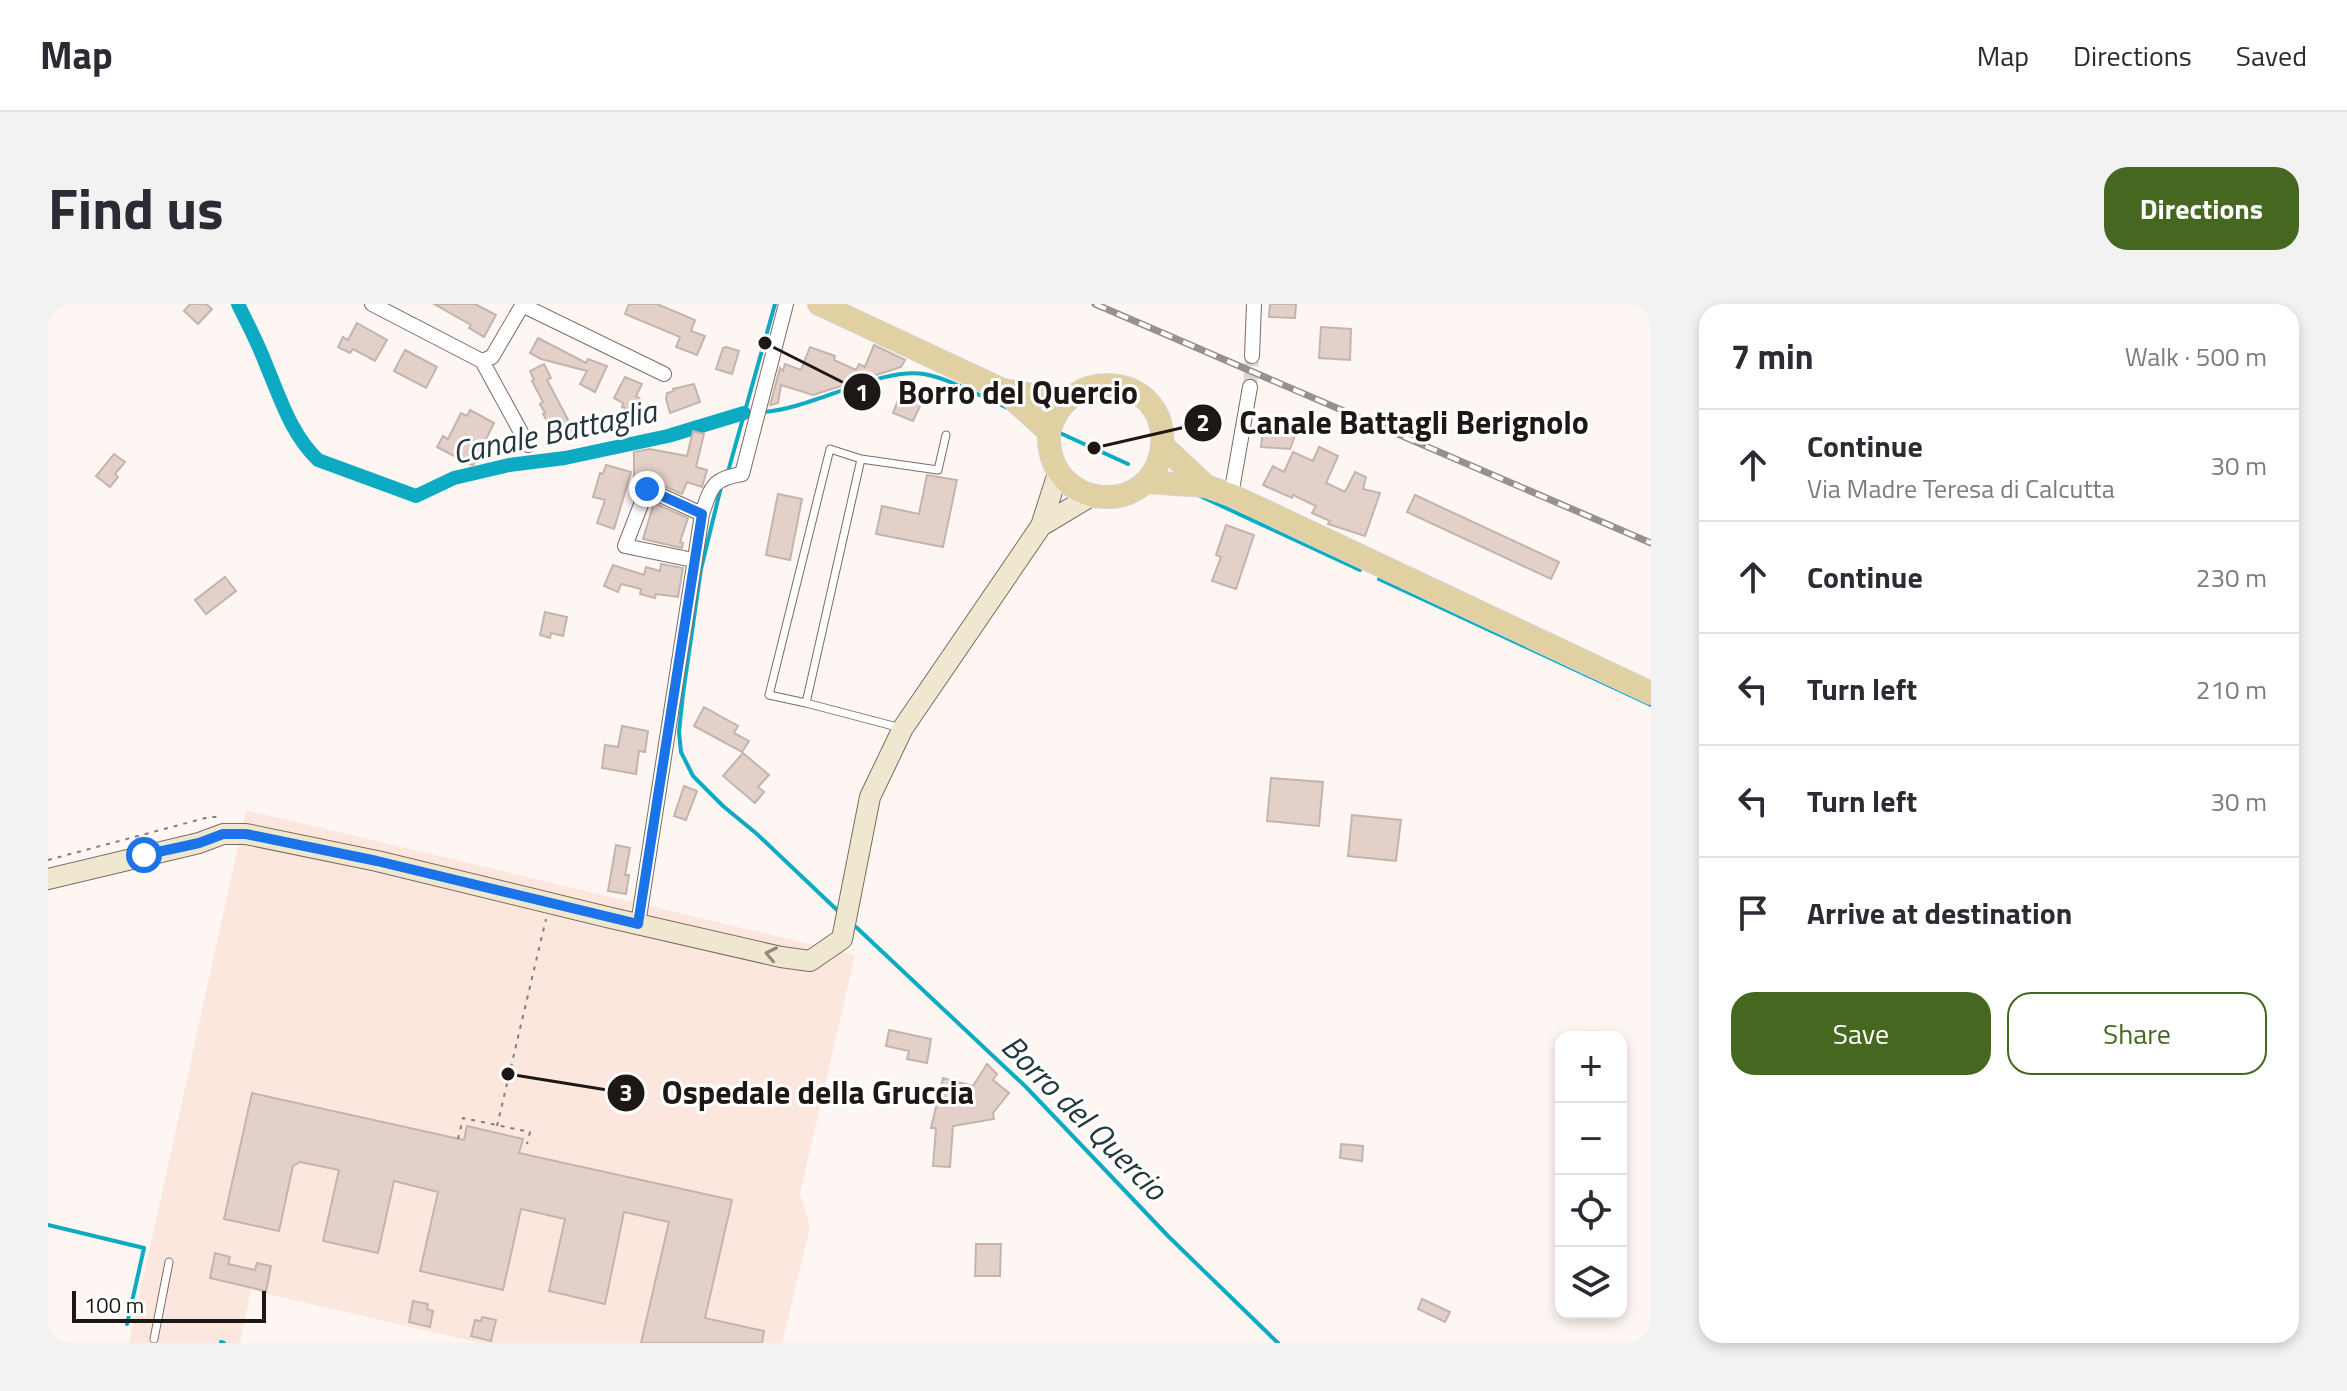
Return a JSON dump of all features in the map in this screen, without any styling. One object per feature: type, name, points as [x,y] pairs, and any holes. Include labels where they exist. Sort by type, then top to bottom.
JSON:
[{"type":"main road","points":[[819,304],[1003,390],[1065,400]]},
{"type":"main road","points":[[1106,384],[1133,391],[1150,406],[1158,420],[1162,445],[1160,458],[1145,482],[1119,496],[1091,496],[1067,484],[1051,461],[1049,432],[1056,411],[1065,400],[1079,390],[1106,384]]},
{"type":"main road","points":[[1003,390],[1049,432]]},
{"type":"main road","points":[[1162,445],[1206,486]]},
{"type":"main road","points":[[1145,482],[1206,486],[1231,495],[1651,693]]},
{"type":"street","points":[[372,304],[482,361],[528,445]]},
{"type":"street","points":[[638,924],[702,514],[710,488],[722,477],[742,474],[786,304]]},
{"type":"street","points":[[1252,356],[1254,304]]},
{"type":"street","points":[[482,361],[492,357],[522,305],[664,374]]},
{"type":"street","points":[[1231,495],[1250,387]]},
{"type":"street","points":[[48,879],[199,843],[223,834],[246,834],[377,861],[781,957],[810,961],[842,939],[870,797],[903,728],[1041,526],[1058,473]]},
{"type":"street","points":[[693,560],[625,546],[647,489],[702,514]]},
{"type":"street","points":[[1041,526],[1091,496]]},
{"type":"lane","points":[[903,728],[769,695],[830,449],[861,459],[938,470],[946,435]]},
{"type":"lane","points":[[806,703],[861,459]]},
{"type":"lane","points":[[154,1339],[169,1262]]},
{"type":"path","points":[[497,1126],[550,904]]},
{"type":"path","points":[[458,1139],[463,1118],[530,1132],[527,1144]]},
{"type":"shaded area","points":[[246,810],[855,955],[800,1194],[810,1227],[782,1343],[480,1343],[251,1290],[240,1343],[129,1343]]},
{"type":"building","points":[[190,304],[206,304],[212,309],[198,324],[184,311]]},
{"type":"building","points":[[434,304],[475,304],[496,315],[484,337],[469,328],[471,325]]},
{"type":"building","points":[[629,304],[657,304],[695,320],[691,331],[705,336],[697,355],[676,347],[680,337],[625,314]]},
{"type":"building","points":[[1270,304],[1296,304],[1295,318],[1269,317]]},
{"type":"building","points":[[357,323],[387,340],[375,361],[353,349],[350,353],[338,347],[343,337],[348,340]]},
{"type":"building","points":[[1321,327],[1351,329],[1350,360],[1319,358]]},
{"type":"building","points":[[538,338],[586,363],[588,359],[607,366],[595,392],[580,384],[587,371],[541,359],[530,353]]},
{"type":"building","points":[[874,345],[905,360],[901,367],[870,377],[876,404],[865,407],[860,380],[813,395],[781,385],[778,403],[770,405],[780,368],[783,371],[785,364],[801,370],[810,347],[835,356],[834,360],[856,370],[859,364],[865,367]]},
{"type":"building","points":[[726,347],[739,351],[732,374],[716,369]]},
{"type":"building","points":[[405,350],[437,367],[426,388],[394,371]]},
{"type":"building","points":[[544,364],[551,378],[547,380],[575,433],[562,441],[543,414],[540,404],[543,402],[532,381],[530,371]]},
{"type":"building","points":[[625,377],[642,384],[636,396],[640,399],[635,409],[622,407],[623,403],[614,398]]},
{"type":"building","points":[[694,384],[700,402],[670,413],[667,393]]},
{"type":"building","points":[[901,393],[922,402],[913,421],[893,413]]},
{"type":"building","points":[[470,410],[494,423],[473,466],[437,447],[443,436],[448,439],[461,413],[467,416]]},
{"type":"building","points":[[1264,419],[1297,430],[1290,449],[1261,447]]},
{"type":"building","points":[[693,431],[704,434],[696,467],[707,470],[702,487],[687,482],[682,494],[650,480],[640,483],[634,480],[634,452],[650,449],[687,456]]},
{"type":"building","points":[[1319,447],[1338,456],[1326,483],[1345,492],[1355,472],[1366,477],[1363,489],[1380,493],[1365,536],[1328,524],[1330,521],[1312,513],[1316,506],[1263,485],[1273,466],[1284,472],[1293,452],[1313,461]]},
{"type":"building","points":[[114,454],[125,462],[115,474],[118,477],[110,487],[96,476]]},
{"type":"building","points":[[606,465],[631,472],[614,529],[597,523],[605,500],[593,497],[600,473],[603,474]]},
{"type":"building","points":[[927,475],[957,480],[943,547],[876,534],[882,506],[919,514]]},
{"type":"building","points":[[778,494],[802,499],[790,560],[766,555]]},
{"type":"building","points":[[1415,495],[1559,562],[1551,579],[1407,512]]},
{"type":"building","points":[[654,503],[688,518],[680,542],[683,543],[682,548],[643,539]]},
{"type":"building","points":[[1226,525],[1254,535],[1236,589],[1212,581],[1221,557],[1216,555]]},
{"type":"building","points":[[661,564],[683,568],[678,597],[656,594],[655,598],[640,594],[641,589],[621,584],[618,592],[604,586],[613,565],[644,575],[646,567],[660,571]]},
{"type":"building","points":[[225,577],[236,591],[206,614],[195,600]]},
{"type":"building","points":[[545,612],[567,617],[563,636],[551,633],[550,638],[540,635]]},
{"type":"building","points":[[704,707],[738,726],[734,733],[749,741],[742,752],[694,726]]},
{"type":"building","points":[[622,726],[648,731],[645,752],[639,751],[636,774],[602,768],[605,745],[618,747]]},
{"type":"building","points":[[743,753],[769,775],[758,787],[764,792],[755,803],[723,776]]},
{"type":"building","points":[[1271,778],[1323,782],[1319,826],[1267,821]]},
{"type":"building","points":[[684,786],[697,791],[686,820],[674,816]]},
{"type":"building","points":[[1352,815],[1401,820],[1396,861],[1348,856]]},
{"type":"building","points":[[616,845],[630,848],[625,875],[629,875],[626,894],[608,891]]},
{"type":"building","points":[[889,1030],[931,1039],[927,1063],[907,1059],[909,1051],[886,1046]]},
{"type":"building","points":[[987,1064],[997,1074],[993,1080],[1009,1093],[993,1113],[994,1119],[953,1126],[950,1167],[933,1166],[936,1128],[931,1128],[943,1078],[973,1086]]},
{"type":"building","points":[[252,1093],[464,1140],[467,1126],[523,1139],[519,1153],[732,1200],[705,1318],[764,1331],[762,1343],[641,1343],[669,1222],[624,1212],[605,1304],[549,1291],[565,1219],[521,1209],[503,1290],[420,1271],[438,1192],[394,1181],[378,1253],[323,1241],[339,1170],[300,1162],[293,1166],[279,1231],[224,1219]]},
{"type":"building","points":[[1341,1144],[1363,1146],[1362,1161],[1340,1158]]},
{"type":"building","points":[[976,1244],[1001,1244],[1000,1276],[975,1276]]},
{"type":"building","points":[[215,1253],[230,1257],[228,1264],[255,1270],[257,1263],[271,1266],[266,1291],[210,1278]]},
{"type":"building","points":[[1422,1299],[1450,1312],[1445,1322],[1418,1309]]},
{"type":"building","points":[[413,1301],[428,1304],[427,1309],[433,1311],[430,1327],[409,1322]]},
{"type":"building","points":[[482,1317],[496,1320],[491,1341],[471,1336],[475,1320],[481,1321]]},
{"type":"waterway","name":"Canale Battaglia","points":[[238,304],[288,416],[318,460],[416,496],[454,478],[668,436],[744,413]]},
{"type":"waterway","name":"Borro del Quercio","points":[[729,468],[775,304]]},
{"type":"waterway","points":[[763,412],[803,404],[867,382],[906,374],[924,374],[945,380],[1010,409]]},
{"type":"waterway","points":[[1060,433],[1128,464]]},
{"type":"waterway","name":"Borro del Quercio","points":[[721,487],[701,569],[683,694],[679,732],[681,752],[693,776],[837,910]]},
{"type":"waterway","points":[[1198,495],[1360,570]]},
{"type":"waterway","points":[[1379,579],[1651,705]]},
{"type":"waterway","name":"Borro del Quercio","points":[[856,927],[1026,1087],[1168,1236],[1278,1343]]},
{"type":"waterway","points":[[48,1225],[144,1248],[127,1324]]},
{"type":"tunnel","points":[[1250,387],[1252,356]]},
{"type":"railway","points":[[1095,304],[1651,543]]},
{"type":"place","name":"Borro del Quercio","points":[[765,343]]},
{"type":"place","name":"Canale Battagli Berignolo","points":[[1094,448]]},
{"type":"place","name":"Ospedale della Gruccia","points":[[508,1074]]},
{"type":"route","points":[[144,855],[199,843],[223,834],[246,834],[377,861],[638,924],[702,514],[647,489]]}]
